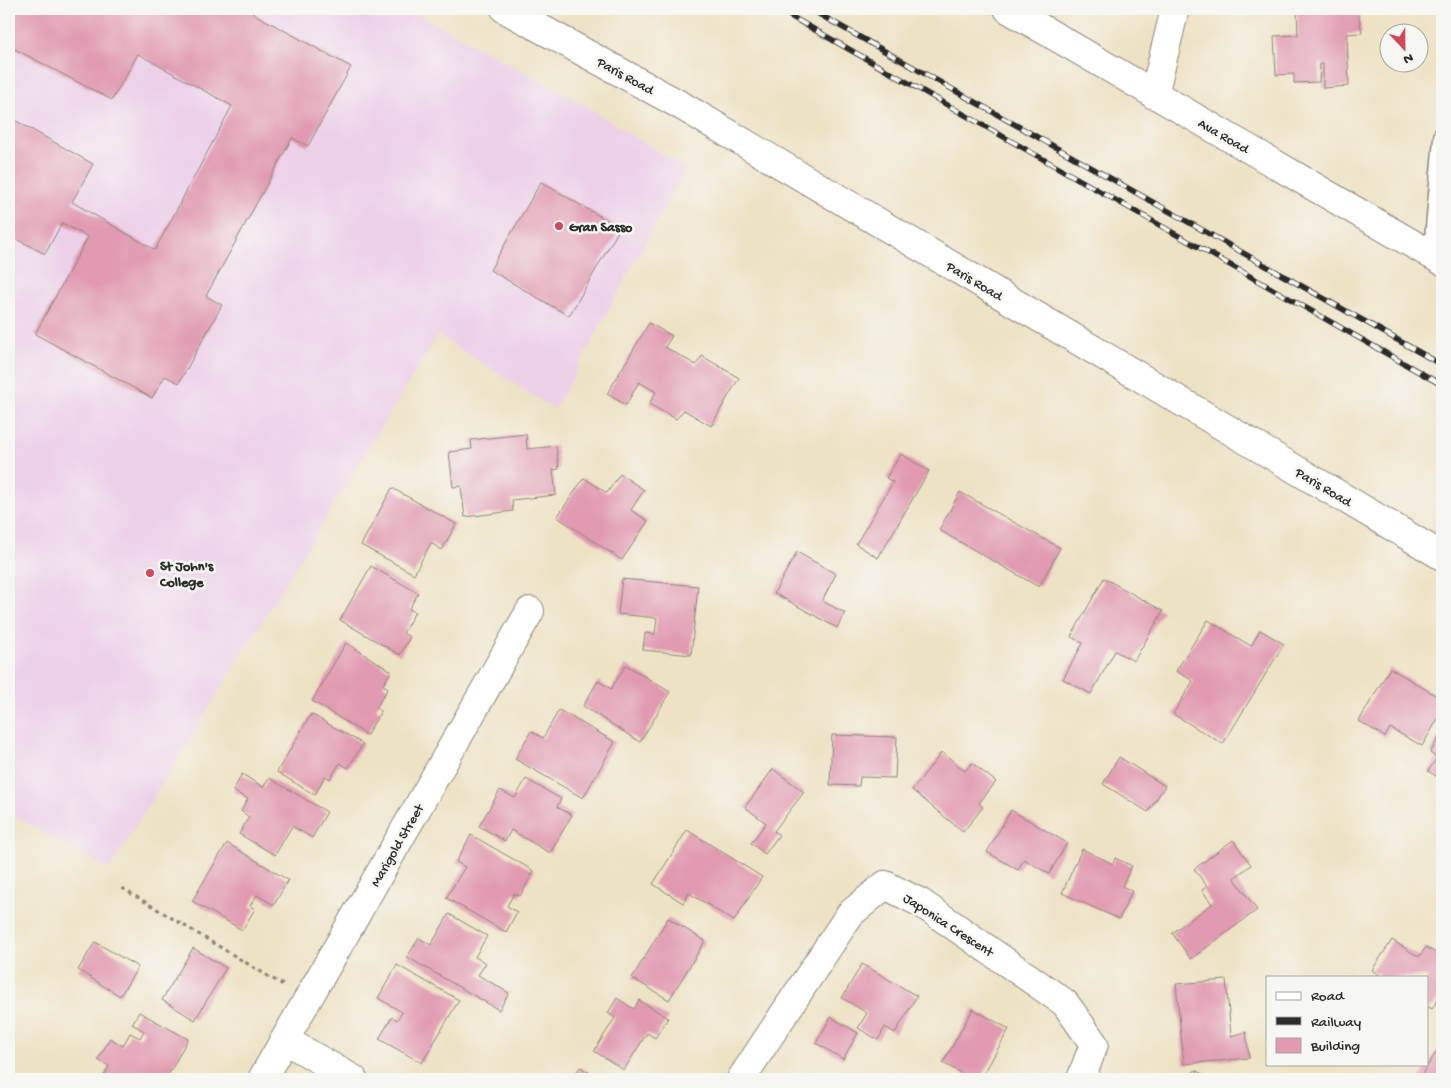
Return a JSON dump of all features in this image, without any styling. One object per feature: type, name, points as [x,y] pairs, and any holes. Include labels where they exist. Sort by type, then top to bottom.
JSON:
[{"type":"street","name":"Paris Road","points":[[506,9],[682,106],[1442,556]]},
{"type":"street","name":"Ava Road","points":[[1008,9],[1437,258]]},
{"type":"street","points":[[1154,95],[1175,9]]},
{"type":"street","name":"Marigold Street","points":[[262,1079],[530,611]]},
{"type":"street","name":"Japonica Crescent","points":[[742,1079],[850,914],[885,885],[921,903],[1065,1003],[1094,1044],[1081,1079]]},
{"type":"street","points":[[285,1040],[353,1079]]},
{"type":"lane","points":[[1437,258],[1442,134]]},
{"type":"path","points":[[122,888],[308,1000]]},
{"type":"shaded area","name":"St John's College","points":[[9,9],[409,9],[581,103],[685,169],[555,410],[438,335],[109,870],[9,812]]},
{"type":"building","points":[[9,9],[245,9],[351,67],[308,146],[292,138],[206,296],[222,305],[179,383],[165,376],[152,398],[35,334],[88,237],[62,223],[45,254],[9,235],[9,117],[93,164],[72,202],[155,250],[232,106],[138,54],[112,100],[9,46]]},
{"type":"building","points":[[1297,9],[1361,9],[1361,12],[1358,12],[1362,33],[1347,34],[1349,86],[1323,88],[1323,64],[1320,64],[1319,82],[1294,83],[1294,74],[1276,75],[1274,36],[1298,35]]},
{"type":"building","points":[[541,182],[620,228],[569,316],[490,270]]},
{"type":"building","points":[[649,323],[672,336],[665,347],[696,365],[702,356],[739,378],[711,426],[684,410],[676,419],[649,404],[656,392],[639,382],[626,405],[607,394]]},
{"type":"building","points":[[526,434],[527,449],[556,446],[559,469],[553,470],[556,495],[512,500],[513,511],[465,517],[461,486],[453,487],[449,452],[472,449],[471,440]]},
{"type":"building","points":[[901,454],[929,471],[878,558],[856,544],[893,482],[886,478]]},
{"type":"building","points":[[620,474],[644,490],[631,510],[648,521],[622,560],[557,517],[584,478],[607,493]]},
{"type":"building","points":[[392,488],[456,524],[442,550],[431,543],[414,574],[361,545]]},
{"type":"building","points":[[960,492],[1060,548],[1039,587],[939,530]]},
{"type":"building","points":[[797,552],[836,574],[822,601],[845,613],[837,628],[774,593]]},
{"type":"building","points":[[371,566],[418,593],[409,609],[415,612],[403,633],[410,637],[400,655],[340,620]]},
{"type":"building","points":[[1104,578],[1163,611],[1134,661],[1115,651],[1091,694],[1063,679],[1083,643],[1071,637]]},
{"type":"building","points":[[622,579],[698,586],[691,655],[643,650],[645,633],[655,634],[657,618],[618,614]]},
{"type":"building","points":[[1208,620],[1251,646],[1260,630],[1284,644],[1223,744],[1173,714],[1193,681],[1176,671]]},
{"type":"building","points":[[346,643],[391,671],[383,685],[388,688],[376,708],[381,711],[367,735],[312,701]]},
{"type":"building","points":[[626,665],[670,692],[640,742],[583,706],[598,681],[611,689]]},
{"type":"building","points":[[1390,668],[1442,699],[1442,712],[1422,746],[1390,728],[1385,737],[1359,721]]},
{"type":"building","points":[[559,710],[615,742],[583,798],[515,759],[531,731],[543,738]]},
{"type":"building","points":[[311,714],[363,744],[348,768],[340,763],[330,779],[325,776],[315,795],[277,772]]},
{"type":"building","points":[[1442,732],[1442,780],[1428,771],[1437,758],[1430,753]]},
{"type":"building","points":[[832,735],[897,737],[895,778],[860,777],[859,786],[830,785]]},
{"type":"building","points":[[942,752],[965,771],[972,763],[996,782],[979,803],[983,807],[963,832],[912,790]]},
{"type":"building","points":[[1119,757],[1165,786],[1148,812],[1103,784]]},
{"type":"building","points":[[773,769],[804,792],[774,831],[779,835],[765,854],[751,843],[766,823],[745,807]]},
{"type":"building","points":[[242,774],[263,787],[269,778],[327,812],[312,838],[292,826],[275,855],[239,834],[249,817],[241,811],[248,799],[233,791]]},
{"type":"building","points":[[526,779],[561,799],[557,807],[572,815],[550,853],[511,830],[505,841],[479,826],[500,790],[515,798]]},
{"type":"building","points":[[1011,810],[1067,843],[1049,874],[1024,859],[1018,870],[987,852]]},
{"type":"building","points":[[687,830],[762,877],[734,921],[689,893],[683,903],[653,884]]},
{"type":"building","points":[[471,835],[534,871],[520,896],[514,893],[507,906],[517,912],[506,932],[446,898],[465,867],[456,862]]},
{"type":"building","points":[[1233,840],[1251,865],[1234,878],[1257,910],[1191,959],[1172,933],[1212,904],[1202,890],[1207,886],[1194,869]]},
{"type":"building","points":[[227,843],[288,880],[274,905],[257,895],[250,906],[255,909],[242,930],[192,901]]},
{"type":"building","points":[[1082,849],[1113,864],[1115,858],[1132,866],[1122,886],[1132,891],[1119,919],[1062,893]]},
{"type":"building","points":[[449,914],[487,936],[475,957],[486,963],[478,975],[509,993],[499,1010],[407,957],[419,938],[431,945]]},
{"type":"building","points":[[668,918],[705,941],[669,1000],[632,978]]},
{"type":"building","points":[[1392,940],[1419,957],[1426,947],[1442,957],[1442,993],[1432,1009],[1428,1007],[1428,976],[1381,976],[1372,970]]},
{"type":"building","points":[[95,942],[138,967],[120,996],[78,970]]},
{"type":"building","points":[[193,948],[226,968],[195,1020],[162,1000]]},
{"type":"building","points":[[862,964],[917,996],[895,1033],[885,1027],[878,1040],[858,1028],[867,1013],[842,998]]},
{"type":"building","points":[[397,965],[459,1000],[422,1063],[379,1039],[392,1017],[397,1020],[402,1012],[378,998]]},
{"type":"building","points":[[1226,980],[1231,1036],[1246,1032],[1249,1058],[1184,1064],[1176,984]]},
{"type":"building","points":[[617,998],[634,1009],[639,1000],[668,1018],[655,1038],[647,1033],[624,1070],[594,1051],[615,1018],[608,1013]]},
{"type":"building","points":[[973,1009],[1009,1029],[981,1079],[972,1079],[943,1063]]},
{"type":"building","points":[[139,1012],[188,1039],[166,1079],[110,1079],[104,1076],[109,1066],[98,1060],[110,1038],[123,1046],[130,1033],[140,1038],[144,1031],[132,1024]]},
{"type":"building","points":[[831,1017],[858,1033],[843,1059],[816,1043]]},
{"type":"building","points":[[1442,1043],[1442,1079],[1419,1079]]},
{"type":"building","points":[[580,1067],[600,1079],[572,1079]]},
{"type":"building","points":[[1195,1070],[1211,1079],[1189,1079]]},
{"type":"railway","points":[[778,9],[1442,385]]},
{"type":"railway","points":[[810,9],[1442,365]]},
{"type":"place","name":"Gran Sasso","points":[[559,226]]},
{"type":"place","name":"St John's College","points":[[150,573]]}]
